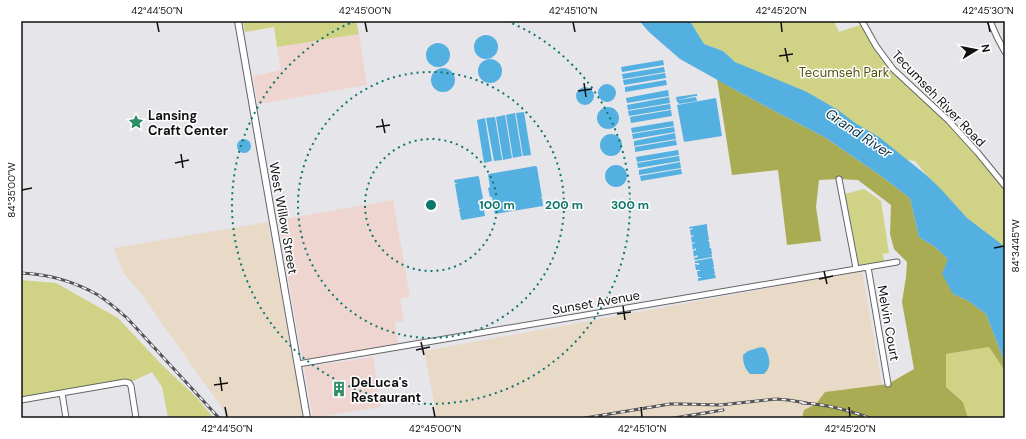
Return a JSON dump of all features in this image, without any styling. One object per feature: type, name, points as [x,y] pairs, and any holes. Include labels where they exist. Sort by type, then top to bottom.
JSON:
[{"type":"street","name":"West Willow Street","points":[[238,21],[307,418]]},
{"type":"street","name":"Tecumseh River Road","points":[[862,21],[884,59],[978,152],[1005,186]]},
{"type":"street","points":[[990,21],[1005,52]]},
{"type":"street","points":[[839,179],[856,268]]},
{"type":"street","name":"Sunset Avenue","points":[[298,364],[897,262]]},
{"type":"street","name":"Melvin Court","points":[[868,267],[888,384]]},
{"type":"street","points":[[21,400],[125,382],[129,383],[136,418]]},
{"type":"street","points":[[62,393],[66,418]]},
{"type":"shaded area","points":[[359,34],[367,85],[259,104],[258,106],[253,76],[281,70],[277,47]]},
{"type":"shaded area","points":[[717,79],[826,138],[910,198],[919,237],[935,247],[948,259],[953,294],[967,300],[986,314],[1005,360],[1005,371],[989,347],[946,354],[946,387],[963,402],[968,418],[802,418],[804,410],[816,404],[825,392],[888,384],[914,369],[902,302],[907,262],[894,249],[890,234],[891,205],[858,180],[819,180],[816,207],[821,241],[787,245],[778,170],[732,175]]},
{"type":"shaded area","points":[[393,200],[410,297],[400,298],[404,321],[395,322],[398,344],[303,359],[278,220]]},
{"type":"shaded area","points":[[268,222],[303,418],[229,418],[142,295],[123,272],[114,248]]},
{"type":"shaded area","points":[[862,271],[882,385],[835,391],[839,418],[437,418],[424,351]]},
{"type":"shaded area","points":[[373,357],[381,407],[313,418],[304,367]]},
{"type":"green space","points":[[243,21],[356,21],[359,34],[277,47],[274,27],[245,32]]},
{"type":"green space","name":"Tecumseh Park","points":[[690,21],[834,21],[839,32],[863,24],[884,59],[928,102],[1005,186],[1005,255],[949,202],[915,161],[893,158],[735,62],[723,51],[704,44]]},
{"type":"green space","points":[[864,189],[881,201],[889,253],[883,254],[884,261],[859,265],[845,194]]},
{"type":"green space","points":[[21,280],[56,283],[118,318],[161,364],[195,396],[214,418],[168,418],[162,387],[152,372],[129,383],[21,401]]},
{"type":"green space","points":[[989,347],[1005,371],[1005,418],[968,418],[963,402],[946,387],[946,354]]},
{"type":"water","name":"Grand River","points":[[640,21],[690,21],[704,44],[723,51],[735,62],[807,92],[838,110],[855,123],[879,137],[925,174],[967,218],[1000,243],[1005,248],[1005,360],[986,314],[967,300],[953,294],[942,274],[948,259],[935,247],[919,237],[910,198],[826,138],[680,59],[649,32]]},
{"type":"water","points":[[486,35],[495,38],[498,47],[495,56],[486,59],[477,56],[474,47],[477,38]]},
{"type":"water","points":[[438,43],[447,46],[450,55],[447,64],[438,67],[429,64],[426,55],[429,46]]},
{"type":"water","points":[[490,59],[499,62],[502,71],[499,80],[490,83],[481,80],[478,71],[481,62]]},
{"type":"water","points":[[663,60],[664,65],[622,72],[621,67]]},
{"type":"water","points":[[664,67],[665,72],[623,79],[622,74]]},
{"type":"water","points":[[443,68],[452,71],[455,80],[452,89],[443,92],[434,89],[431,80],[434,71]]},
{"type":"water","points":[[665,73],[666,78],[624,85],[623,80]]},
{"type":"water","points":[[666,80],[667,85],[625,92],[625,87]]},
{"type":"water","points":[[607,84],[613,87],[616,93],[613,99],[607,102],[601,99],[598,93],[601,87]]},
{"type":"water","points":[[585,87],[591,90],[594,96],[591,102],[585,105],[579,102],[576,96],[579,90]]},
{"type":"water","points":[[668,90],[669,96],[627,103],[626,98]]},
{"type":"water","points":[[697,94],[697,96],[678,100],[696,97],[697,101],[679,104],[677,102],[676,97]]},
{"type":"water","points":[[669,97],[670,103],[628,110],[627,105]]},
{"type":"water","points":[[716,98],[722,136],[684,142],[677,105]]},
{"type":"water","points":[[670,104],[671,109],[629,116],[628,111]]},
{"type":"water","points":[[608,107],[616,110],[619,118],[616,126],[608,129],[600,126],[597,118],[600,110]]},
{"type":"water","points":[[671,110],[672,116],[631,123],[630,117]]},
{"type":"water","points":[[524,112],[531,155],[523,156],[516,113]]},
{"type":"water","points":[[515,113],[522,156],[513,158],[506,115]]},
{"type":"water","points":[[505,115],[512,158],[503,160],[496,117]]},
{"type":"water","points":[[495,117],[502,160],[494,161],[486,118]]},
{"type":"water","points":[[485,118],[492,161],[484,163],[477,120]]},
{"type":"water","points":[[673,121],[674,126],[632,133],[631,128]]},
{"type":"water","points":[[674,127],[675,132],[633,139],[632,134]]},
{"type":"water","points":[[675,133],[676,139],[634,146],[634,141]]},
{"type":"water","points":[[611,134],[619,137],[622,145],[619,153],[611,156],[603,153],[600,145],[603,137]]},
{"type":"water","points":[[241,139],[247,139],[251,143],[251,149],[247,153],[241,153],[237,149],[237,143]]},
{"type":"water","points":[[676,140],[677,145],[635,152],[635,147]]},
{"type":"water","points":[[678,150],[679,155],[637,162],[636,157]]},
{"type":"water","points":[[679,156],[680,161],[638,168],[637,163]]},
{"type":"water","points":[[680,162],[681,168],[639,175],[639,170]]},
{"type":"water","points":[[616,165],[624,168],[627,176],[624,184],[616,187],[608,184],[605,176],[608,168]]},
{"type":"water","points":[[535,166],[537,167],[542,197],[540,198],[542,198],[543,206],[495,214],[492,197],[490,197],[488,188],[490,187],[488,175]]},
{"type":"water","points":[[681,169],[682,174],[641,181],[640,176]]},
{"type":"water","points":[[478,176],[485,216],[462,220],[455,184],[458,183],[455,183],[454,180]]},
{"type":"water","points":[[707,224],[709,240],[707,241],[709,241],[709,248],[711,248],[712,254],[710,255],[712,255],[712,257],[695,260],[694,258],[698,257],[697,255],[694,257],[693,251],[696,250],[696,248],[693,250],[692,244],[695,242],[692,243],[691,237],[694,236],[691,236],[690,230],[693,229],[690,229],[689,227]]},
{"type":"water","points":[[712,258],[714,267],[712,268],[714,268],[715,274],[713,275],[715,275],[716,278],[698,281],[698,278],[701,277],[698,277],[697,271],[700,270],[696,270],[695,264],[699,265],[699,263],[695,263],[695,261]]},
{"type":"water","points":[[761,347],[765,348],[768,355],[769,365],[767,371],[764,374],[750,374],[743,361],[743,355],[748,351]]},
{"type":"railway","points":[[21,273],[51,277],[70,283],[89,290],[106,300],[127,318],[219,418]]},
{"type":"railway","points":[[585,418],[670,404],[720,405],[776,399],[807,403]]},
{"type":"railway","points":[[802,403],[837,408],[870,418]]},
{"type":"railway","points":[[674,418],[723,410]]},
{"type":"place","name":"Lansing Craft Center","points":[[136,122]]},
{"type":"place","name":"DeLuca's Restaurant","points":[[339,389]]}]
